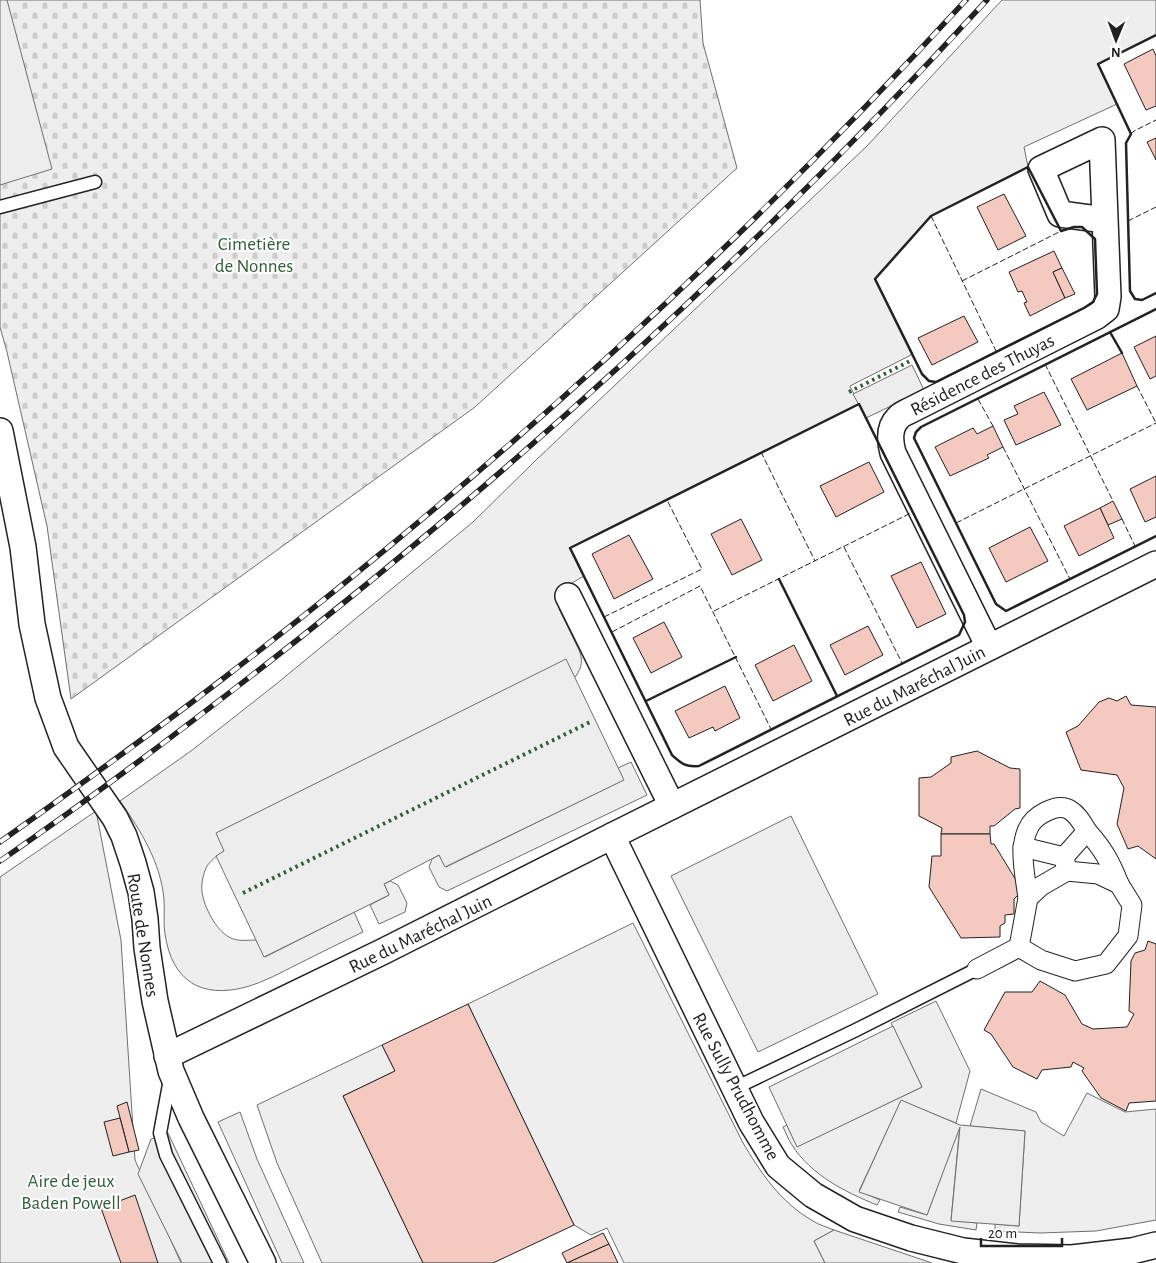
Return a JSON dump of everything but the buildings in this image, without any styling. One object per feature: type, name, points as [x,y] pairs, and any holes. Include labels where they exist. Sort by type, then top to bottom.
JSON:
[{"type":"street","name":"Résidence des Thuyas","points":[[989,647],[893,453],[890,441],[892,428],[898,418],[908,412],[1097,316],[1106,309],[1108,297],[1105,220]]},
{"type":"street","name":"Route de Nonnes","points":[[0,431],[22,547],[32,624],[48,698],[66,747],[115,818],[124,836],[141,892],[154,1001],[169,1064],[191,1118],[262,1263]]},
{"type":"street","name":"Rue du Maréchal Juin","points":[[169,1064],[390,948],[1156,564]]},
{"type":"street","points":[[568,596],[672,806]]},
{"type":"street","points":[[1052,808],[1068,808],[1078,816],[1111,862],[1119,884],[1132,905],[1128,936],[1106,964],[1075,971],[1041,960],[1019,947],[1028,898],[1023,847],[1028,828],[1039,816],[1052,808]]},
{"type":"street","points":[[1028,898],[1066,864],[1087,831]]},
{"type":"street","name":"Rue Sully Prudhomme","points":[[612,836],[751,1122],[778,1166],[813,1195],[855,1219],[911,1238],[963,1251],[1017,1257],[1072,1258],[1132,1251],[1156,1244]]},
{"type":"street","points":[[1023,847],[1098,874],[1119,884]]},
{"type":"street","points":[[978,969],[1019,947]]},
{"type":"lane","points":[[0,207],[94,182]]},
{"type":"lane","points":[[735,1088],[978,969]]},
{"type":"lane","points":[[169,1064],[160,1133],[166,1155],[220,1263]]},
{"type":"green space","name":"Cimetière de Nonnes","points":[[0,0],[700,0],[703,43],[737,168],[475,407],[71,699],[47,526],[0,327]]},
{"type":"green space","points":[[1002,0],[1156,0],[1156,35],[1098,64],[1117,104],[1024,147],[1028,167],[931,216],[875,278],[913,354],[850,386],[859,404],[570,548],[584,576],[572,583],[579,597],[559,609],[579,650],[581,663],[580,670],[576,676],[224,851],[210,862],[203,876],[203,898],[215,924],[224,934],[232,939],[256,940],[265,957],[354,912],[363,932],[273,977],[246,987],[215,990],[202,988],[191,983],[174,964],[169,950],[164,930],[162,886],[154,860],[149,848],[120,801],[191,751],[275,685],[473,522],[867,146]]},
{"type":"green space","points":[[631,762],[647,795],[447,891],[439,887],[429,867],[432,859],[439,855],[446,867],[623,780],[618,768]]},
{"type":"green space","name":"Aire de jeux Baden Powell","points":[[96,811],[121,940],[135,1160],[181,1263],[0,1263],[0,877]]},
{"type":"green space","points":[[390,881],[398,885],[407,903],[405,912],[379,924],[370,905],[389,895],[384,884]]},
{"type":"green space","points":[[633,923],[742,1141],[756,1164],[781,1196],[801,1214],[834,1230],[814,1241],[825,1263],[624,1263],[607,1228],[591,1235],[574,1225],[468,1004]]},
{"type":"green space","points":[[936,1001],[970,1071],[956,1123],[901,1101],[859,1191],[880,1200],[877,1205],[841,1188],[819,1174],[800,1156],[783,1127],[787,1125],[798,1146],[922,1087],[891,1023]]},
{"type":"green space","points":[[382,1045],[395,1071],[343,1096],[423,1263],[322,1263],[277,1163],[257,1105]]},
{"type":"green space","points":[[981,1089],[1036,1112],[1041,1122],[1064,1136],[1087,1093],[1125,1112],[1156,1109],[1156,1220],[1096,1231],[1040,1233],[995,1231],[995,1224],[1019,1226],[1025,1131],[970,1126]]},
{"type":"green space","points":[[240,1112],[257,1159],[304,1263],[282,1263],[218,1122]]},
{"type":"green space","points":[[960,1125],[951,1220],[977,1223],[976,1230],[939,1224],[898,1212],[900,1207],[927,1215]]},
{"type":"shaded area","points":[[0,0],[7,0],[52,169],[0,185]]},
{"type":"shaded area","points":[[912,365],[924,390],[866,418],[853,394]]},
{"type":"shaded area","points":[[566,659],[624,780],[445,867],[439,855],[384,884],[389,895],[264,957],[216,856],[224,851],[216,833]]},
{"type":"shaded area","points":[[791,816],[878,994],[758,1052],[671,876]]},
{"type":"shaded area","points":[[893,1026],[922,1087],[797,1147],[769,1087]]},
{"type":"shaded area","points":[[901,1100],[960,1125],[1025,1131],[1019,1226],[951,1221],[960,1127],[927,1215],[859,1192]]},
{"type":"shaded area","points":[[168,1133],[229,1263],[182,1263],[138,1174],[151,1139]]},
{"type":"shaded area","points":[[834,1230],[932,1263],[825,1263],[814,1241]]},
{"type":"railway","points":[[0,842],[229,674],[424,518],[519,436],[704,267],[881,91],[966,0]]},
{"type":"railway","points":[[0,861],[115,779],[301,637],[482,488],[657,332],[742,251],[907,85],[987,0]]},
{"type":"hedge","points":[[849,392],[910,361]]},
{"type":"hedge","points":[[243,893],[590,722]]},
{"type":"fence","points":[[1131,134],[1156,120]]},
{"type":"fence","points":[[1128,221],[1156,207]]},
{"type":"fence","points":[[931,216],[996,351]]},
{"type":"fence","points":[[962,281],[1061,231]]},
{"type":"fence","points":[[1045,364],[1113,501]]},
{"type":"fence","points":[[1137,386],[1156,423]]},
{"type":"fence","points":[[978,399],[993,426]]},
{"type":"fence","points":[[956,523],[1156,423]]},
{"type":"fence","points":[[1003,447],[1070,579]]},
{"type":"fence","points":[[761,452],[815,561]]},
{"type":"fence","points":[[604,617],[702,569],[667,500]]},
{"type":"fence","points":[[714,611],[913,512]]},
{"type":"fence","points":[[1122,519],[1135,546]]},
{"type":"fence","points":[[844,547],[902,663]]},
{"type":"fence","points":[[612,632],[700,586],[771,729]]},
{"type":"wall","points":[[1156,35],[1098,64],[1131,134],[1126,143],[1130,291],[1135,299],[1142,300],[1156,293]]},
{"type":"wall","points":[[1028,167],[1061,231],[1082,227],[1095,239],[1097,294],[1093,302],[1084,308],[936,382],[929,381],[922,374],[875,279],[931,216],[1028,167]]},
{"type":"wall","points":[[1156,309],[921,427],[916,432],[914,438],[996,604],[1006,611],[1156,536]]},
{"type":"wall","points":[[1110,332],[1122,353]]},
{"type":"wall","points":[[859,404],[964,615],[965,622],[959,635],[699,766],[684,764],[672,755],[570,548],[859,404]]},
{"type":"wall","points":[[779,579],[837,696]]},
{"type":"wall","points":[[646,701],[736,657]]}]
